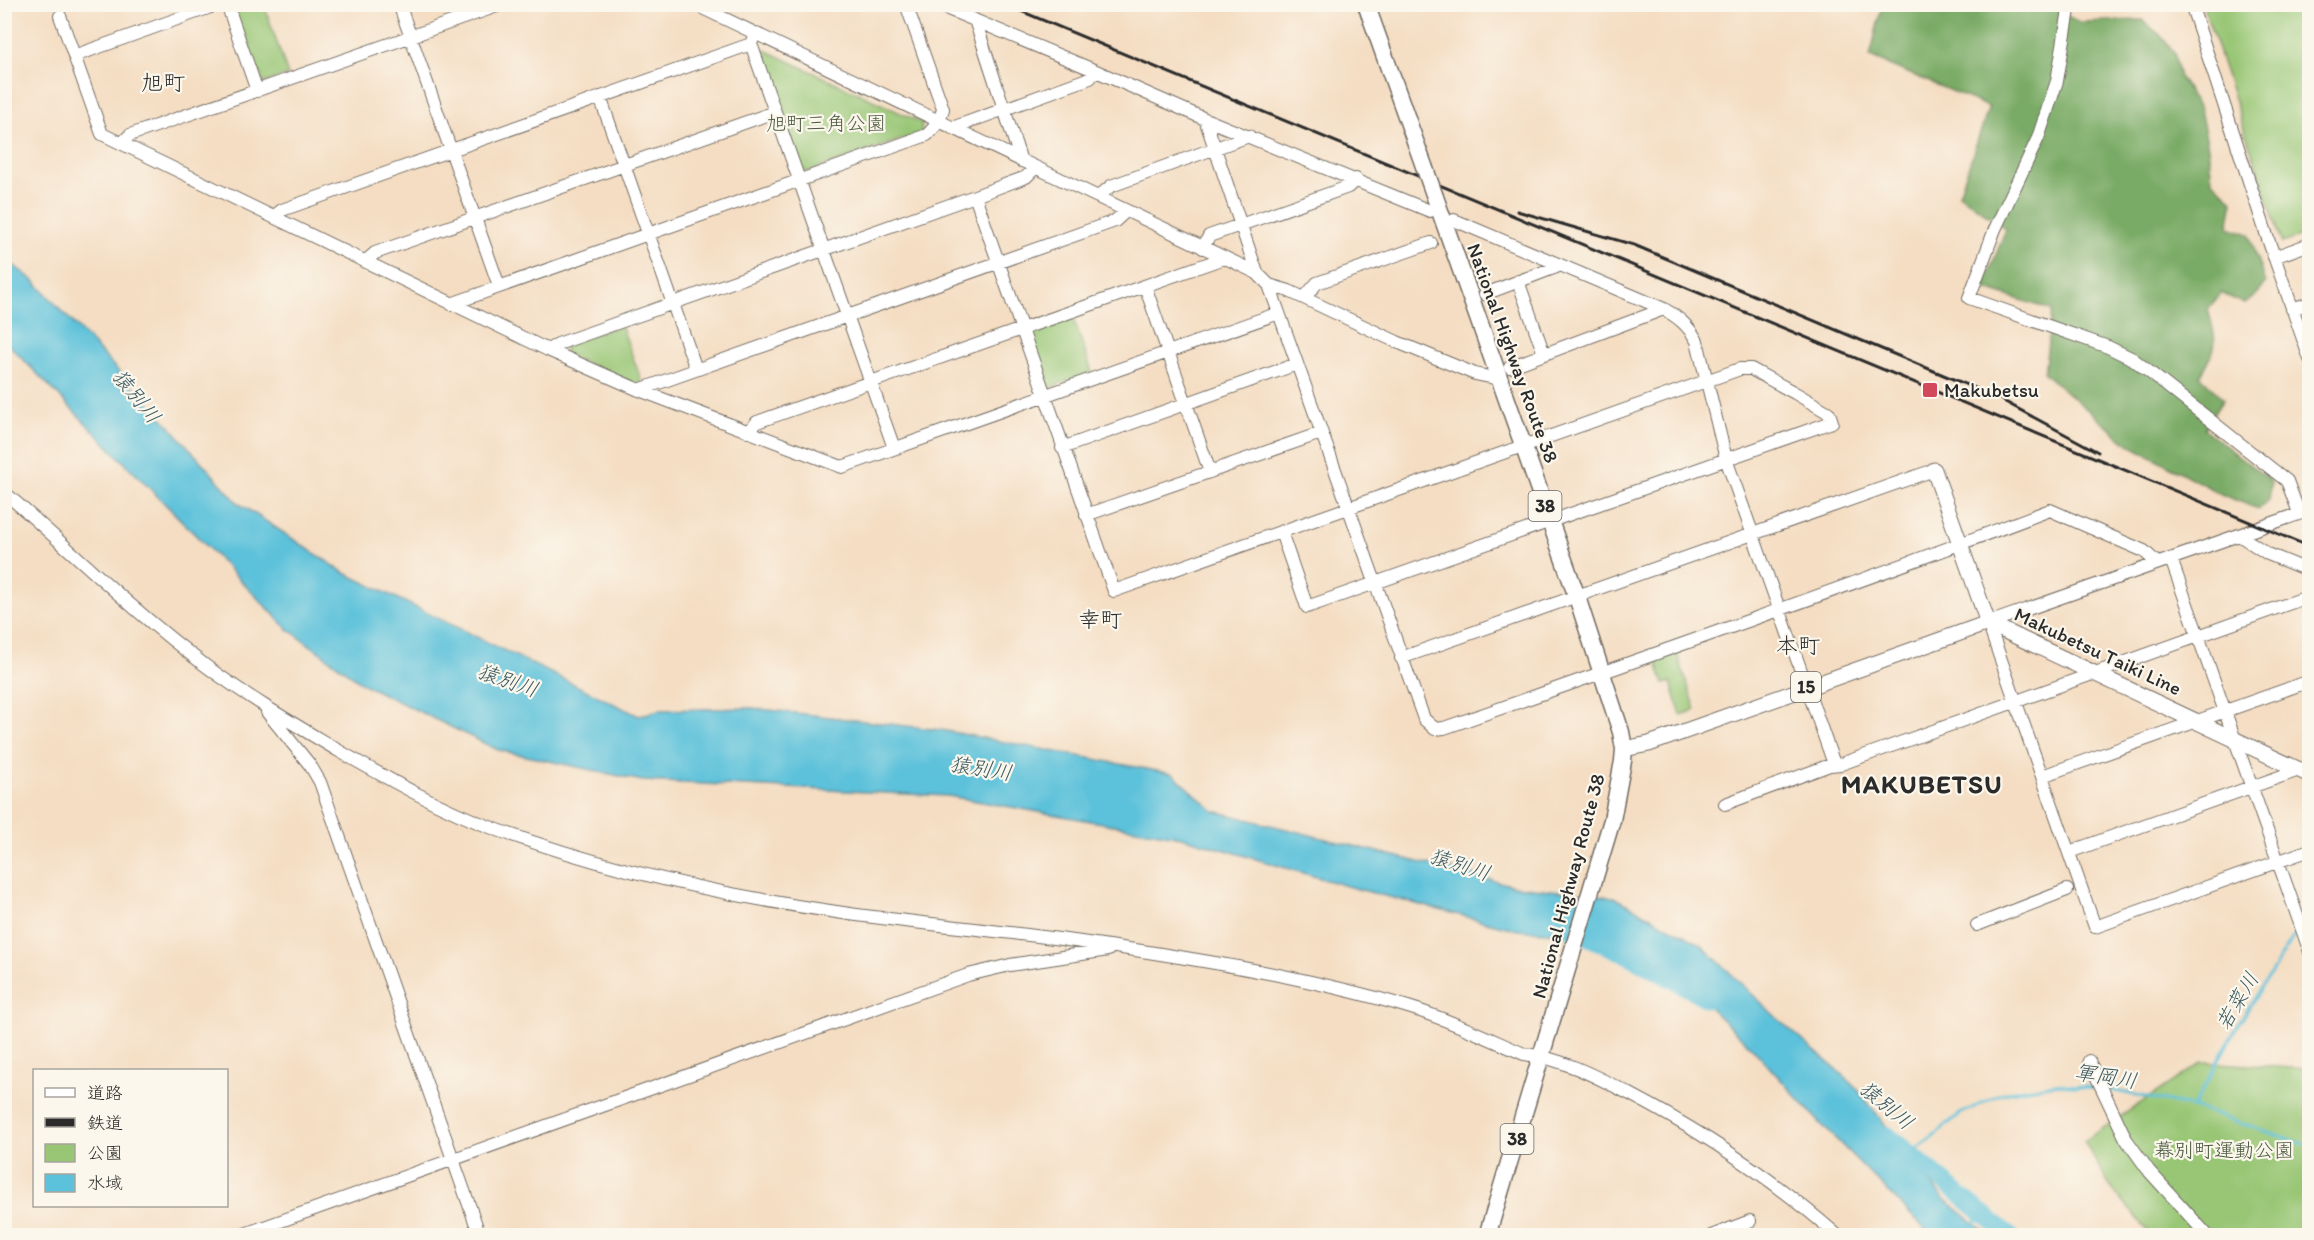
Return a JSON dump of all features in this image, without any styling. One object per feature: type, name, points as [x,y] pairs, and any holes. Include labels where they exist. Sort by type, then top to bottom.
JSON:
[{"type":"highway","name":"National Highway Route 38","points":[[1366,4],[1424,166],[1433,204],[1504,373],[1524,446],[1577,597],[1621,732],[1624,748],[1612,820],[1486,1236]]},
{"type":"main road","points":[[1934,470],[1988,623]]},
{"type":"main road","name":"Makubetsu Taiki Line","points":[[1624,748],[1649,744],[1988,623],[2233,739],[2306,770]]},
{"type":"street","points":[[74,56],[219,4]]},
{"type":"street","points":[[227,4],[257,92]]},
{"type":"street","points":[[399,4],[499,286]]},
{"type":"street","points":[[123,142],[130,135],[503,4]]},
{"type":"street","points":[[694,4],[753,39],[939,122],[1098,197],[1257,273],[1269,285],[1304,298],[1397,342],[1475,374],[1504,373],[1544,354],[1664,309]]},
{"type":"street","points":[[451,304],[927,135],[939,122],[943,109],[906,4]]},
{"type":"street","points":[[936,4],[1205,119],[1356,179],[1433,204]]},
{"type":"street","points":[[2070,4],[2057,81],[2038,138],[1995,229],[1969,298],[2108,347],[2133,359],[2287,481],[2304,512],[1988,623],[2095,927],[2310,850]]},
{"type":"street","points":[[2191,4],[2310,359]]},
{"type":"street","points":[[60,16],[102,134],[123,142],[548,350],[639,390],[842,467],[1279,313]]},
{"type":"street","points":[[975,20],[1021,161]]},
{"type":"street","points":[[273,217],[282,210],[600,97],[753,39]]},
{"type":"street","points":[[753,39],[775,112],[822,249],[894,448]]},
{"type":"street","points":[[952,128],[1090,78],[1096,71]]},
{"type":"street","points":[[600,97],[696,369]]},
{"type":"street","points":[[366,261],[375,254],[474,217],[775,112]]},
{"type":"street","points":[[1205,119],[1257,273]]},
{"type":"street","points":[[1098,197],[1111,186],[1249,136]]},
{"type":"street","points":[[548,350],[558,344],[1026,177],[1035,168]]},
{"type":"street","points":[[1203,248],[1209,236],[1348,187],[1356,179]]},
{"type":"street","points":[[975,196],[997,264],[1114,591],[1740,369],[1751,369],[1828,413],[1832,423],[1307,607],[1281,532]]},
{"type":"street","points":[[639,390],[1115,221],[1126,211]]},
{"type":"street","points":[[1454,220],[1664,309],[1682,320],[1691,329],[1697,341],[1726,459],[1834,764]]},
{"type":"street","points":[[1304,298],[1317,283],[1431,243]]},
{"type":"street","points":[[2274,257],[2310,244]]},
{"type":"street","points":[[748,432],[757,422],[1224,258]]},
{"type":"street","points":[[1485,294],[1559,266]]},
{"type":"street","points":[[1518,281],[1544,354]]},
{"type":"street","points":[[1269,285],[1401,658],[1424,719],[1435,729],[1444,728],[1779,610],[2050,510],[2144,551],[2157,563]]},
{"type":"street","points":[[1145,286],[1210,472]]},
{"type":"street","points":[[2292,309],[2310,303]]},
{"type":"street","points":[[1062,448],[1297,364]]},
{"type":"street","points":[[1086,515],[1321,433]]},
{"type":"street","points":[[1401,658],[1934,470]]},
{"type":"street","points":[[4,492],[149,619],[204,664],[263,706],[376,772],[442,807],[492,828],[634,872],[724,892],[845,913],[1077,942],[1226,965],[1412,1008],[1524,1054],[1544,1049],[1667,1113],[1751,1167],[1838,1236]]},
{"type":"street","points":[[2239,535],[2268,554],[2310,571]]},
{"type":"street","points":[[2171,559],[2233,739],[2307,936],[2310,952]]},
{"type":"street","points":[[1725,804],[2015,702],[2093,672],[2198,638],[2310,596]]},
{"type":"street","points":[[2042,776],[2310,681]]},
{"type":"street","points":[[263,706],[310,765],[320,782],[480,1236]]},
{"type":"street","points":[[2069,852],[2251,787],[2306,770]]},
{"type":"street","points":[[1977,925],[2067,890]]},
{"type":"street","points":[[239,1236],[968,975],[1010,965],[1118,949]]},
{"type":"street","points":[[2089,1061],[2126,1139],[2150,1171],[2208,1236]]},
{"type":"street","points":[[1711,1236],[1750,1221]]},
{"type":"green space","points":[[236,5],[264,5],[288,75],[264,83],[257,80],[233,9]]},
{"type":"green space","points":[[1882,5],[2050,5],[2079,22],[2142,20],[2160,35],[2174,52],[2180,78],[2200,110],[2212,180],[2233,201],[2228,227],[2249,234],[2265,283],[2245,304],[2221,293],[2208,309],[2214,344],[2211,357],[2200,376],[2223,399],[2204,429],[2271,481],[2269,501],[2258,509],[2223,495],[2128,444],[2044,373],[2052,310],[1983,288],[2006,229],[1959,194],[1989,107],[1870,57]]},
{"type":"green space","points":[[2203,5],[2309,5],[2309,233],[2282,243]]},
{"type":"green space","name":"旭町三角公園","points":[[763,49],[922,123],[921,133],[807,172],[798,167],[759,56]]},
{"type":"green space","points":[[1072,315],[1092,372],[1046,389],[1026,332]]},
{"type":"green space","points":[[621,325],[642,382],[635,384],[565,354],[565,344]]},
{"type":"green space","points":[[1677,653],[1696,710],[1681,715],[1671,682],[1664,684],[1656,660]]},
{"type":"green space","name":"幕別町運動公園","points":[[2202,1062],[2309,1069],[2309,1235],[2151,1235],[2109,1185],[2084,1141]]},
{"type":"water","points":[[5,259],[33,280],[166,422],[238,503],[343,572],[639,716],[658,710],[752,708],[941,730],[1173,774],[1214,811],[1515,886],[1614,897],[1699,943],[1777,1018],[1854,1085],[1943,1198],[1989,1235],[1931,1235],[1821,1124],[1753,1049],[1665,965],[1606,936],[1518,930],[1350,887],[1182,837],[948,796],[643,781],[498,750],[365,685],[288,629],[5,341]]},
{"type":"waterway","name":"若菜川","points":[[2304,920],[2310,912]]},
{"type":"waterway","name":"猿別川","points":[[1564,926],[1630,956],[1708,999]]},
{"type":"waterway","name":"若菜川","points":[[2193,1107],[2235,1030],[2297,931]]},
{"type":"waterway","name":"軍岡川","points":[[1911,1154],[1960,1114],[2003,1093],[2055,1084],[2097,1088]]},
{"type":"waterway","name":"軍岡川","points":[[2106,1089],[2193,1107],[2310,1146]]},
{"type":"waterway","name":"猿別川","points":[[1887,1135],[2010,1236]]},
{"type":"waterway","points":[[1975,1208],[1977,1236]]},
{"type":"railway","points":[[1004,4],[2310,547]]},
{"type":"railway","points":[[1517,211],[1634,245],[1996,397],[2098,452]]},
{"type":"place","name":"Makubetsu","points":[[1930,390]]},
{"type":"district","name":"旭町","points":[[163,82]]},
{"type":"district","name":"幸町","points":[[1100,619]]},
{"type":"district","name":"本町","points":[[1798,645]]},
{"type":"district","name":"MAKUBETSU","points":[[1922,784]]}]
